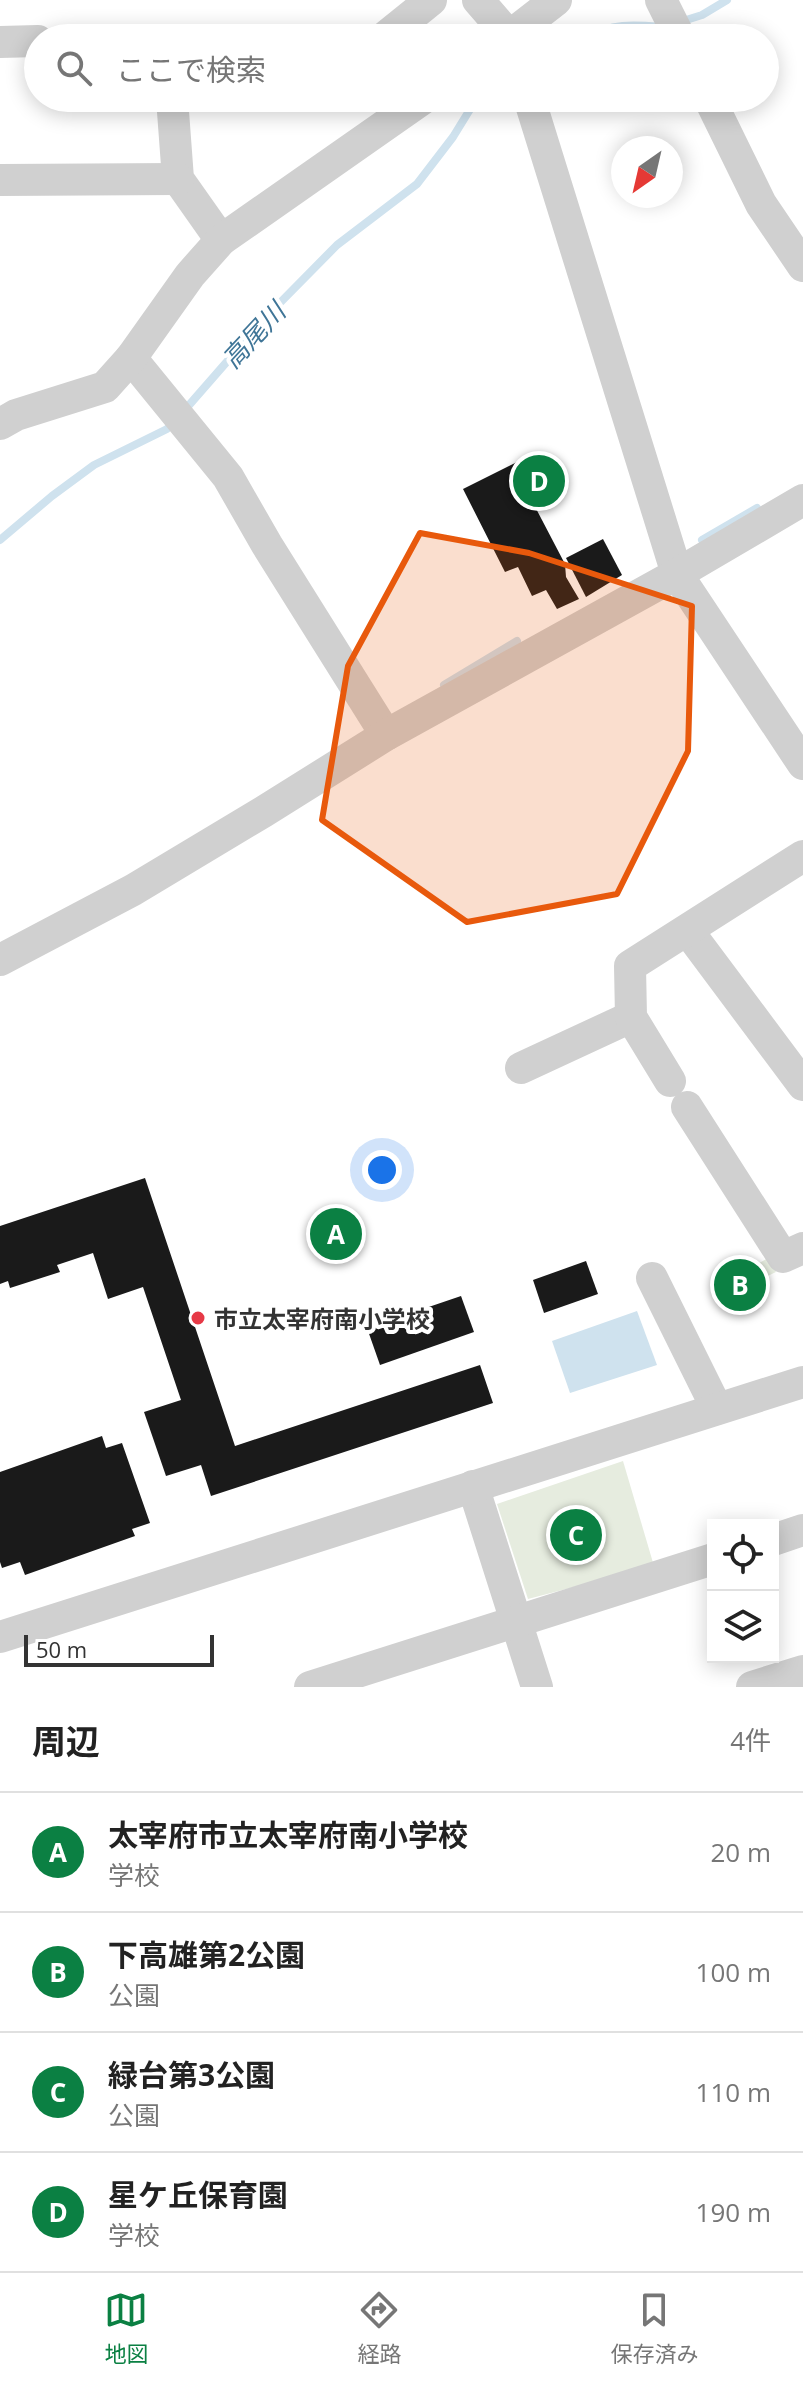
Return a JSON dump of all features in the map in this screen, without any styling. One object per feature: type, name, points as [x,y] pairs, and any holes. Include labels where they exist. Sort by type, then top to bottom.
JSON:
[{"type":"street","points":[[401,24],[431,0]]},
{"type":"street","points":[[478,0],[498,24]]},
{"type":"street","points":[[526,24],[556,0]]},
{"type":"street","points":[[661,0],[673,24]]},
{"type":"street","points":[[0,42],[24,41]]},
{"type":"street","points":[[173,112],[178,179],[221,240]]},
{"type":"street","points":[[0,424],[16,415],[105,387],[131,358],[190,275],[221,240],[404,112]]},
{"type":"street","points":[[533,112],[677,574],[803,764]]},
{"type":"street","points":[[716,112],[761,204],[803,266]]},
{"type":"street","points":[[0,180],[178,179]]},
{"type":"street","points":[[131,358],[228,477],[386,735]]},
{"type":"street","points":[[0,960],[133,890],[386,735],[677,574],[803,500]]},
{"type":"street","points":[[803,856],[630,966],[631,1017],[678,1094],[783,1257],[803,1248]]},
{"type":"street","points":[[688,931],[803,1085]]},
{"type":"street","points":[[521,1068],[631,1017]]},
{"type":"street","points":[[652,1278],[717,1409]]},
{"type":"street","points":[[0,1637],[803,1382]]},
{"type":"street","points":[[473,1486],[537,1687]]},
{"type":"street","points":[[779,1538],[803,1530]]},
{"type":"street","points":[[310,1687],[707,1561]]},
{"type":"street","points":[[752,1687],[803,1671]]},
{"type":"highlighted area","points":[[420,533],[529,553],[692,606],[688,751],[617,894],[467,922],[322,820],[348,666]]},
{"type":"shaded area","points":[[768,1258],[776,1272],[757,1281],[762,1293],[725,1309],[715,1289]]},
{"type":"shaded area","points":[[623,1461],[654,1566],[528,1599],[497,1504]]},
{"type":"water","points":[[637,1311],[657,1365],[570,1393],[552,1341]]},
{"type":"building","points":[[521,460],[534,478],[539,477],[546,492],[531,499],[565,564],[566,577],[579,599],[557,609],[546,590],[532,596],[518,567],[505,572],[463,489]]},
{"type":"building","points":[[603,539],[622,575],[586,597],[566,558]]},
{"type":"building","points":[[145,1178],[235,1446],[480,1365],[493,1403],[211,1496],[201,1465],[166,1476],[144,1412],[181,1400],[143,1287],[108,1299],[93,1253],[57,1265],[60,1272],[10,1288],[8,1281],[0,1284],[0,1226]]},
{"type":"building","points":[[586,1261],[598,1294],[544,1313],[533,1280]]},
{"type":"building","points":[[461,1296],[474,1332],[380,1365],[367,1328]]},
{"type":"building","points":[[102,1436],[106,1448],[122,1443],[150,1523],[132,1529],[135,1536],[25,1575],[20,1562],[2,1568],[0,1472]]},
{"type":"waterway","name":"高尾川","points":[[683,21],[702,15],[727,0]]},
{"type":"waterway","name":"高尾川","points":[[183,412],[265,318],[337,245],[417,184],[468,112]]},
{"type":"waterway","name":"高尾川","points":[[0,540],[94,465],[167,429],[173,422]]},
{"type":"waterway","points":[[702,540],[757,508]]},
{"type":"waterway","points":[[444,685],[517,641]]},
{"type":"place","name":"星ケ丘保育園","points":[[539,481]]},
{"type":"place","name":"太宰府市立太宰府南小学校","points":[[336,1234]]},
{"type":"place","name":"下高雄第2公園","points":[[740,1285]]},
{"type":"place","name":"市立太宰府南小学校","points":[[198,1318]]},
{"type":"place","name":"緑台第3公園","points":[[576,1535]]}]
